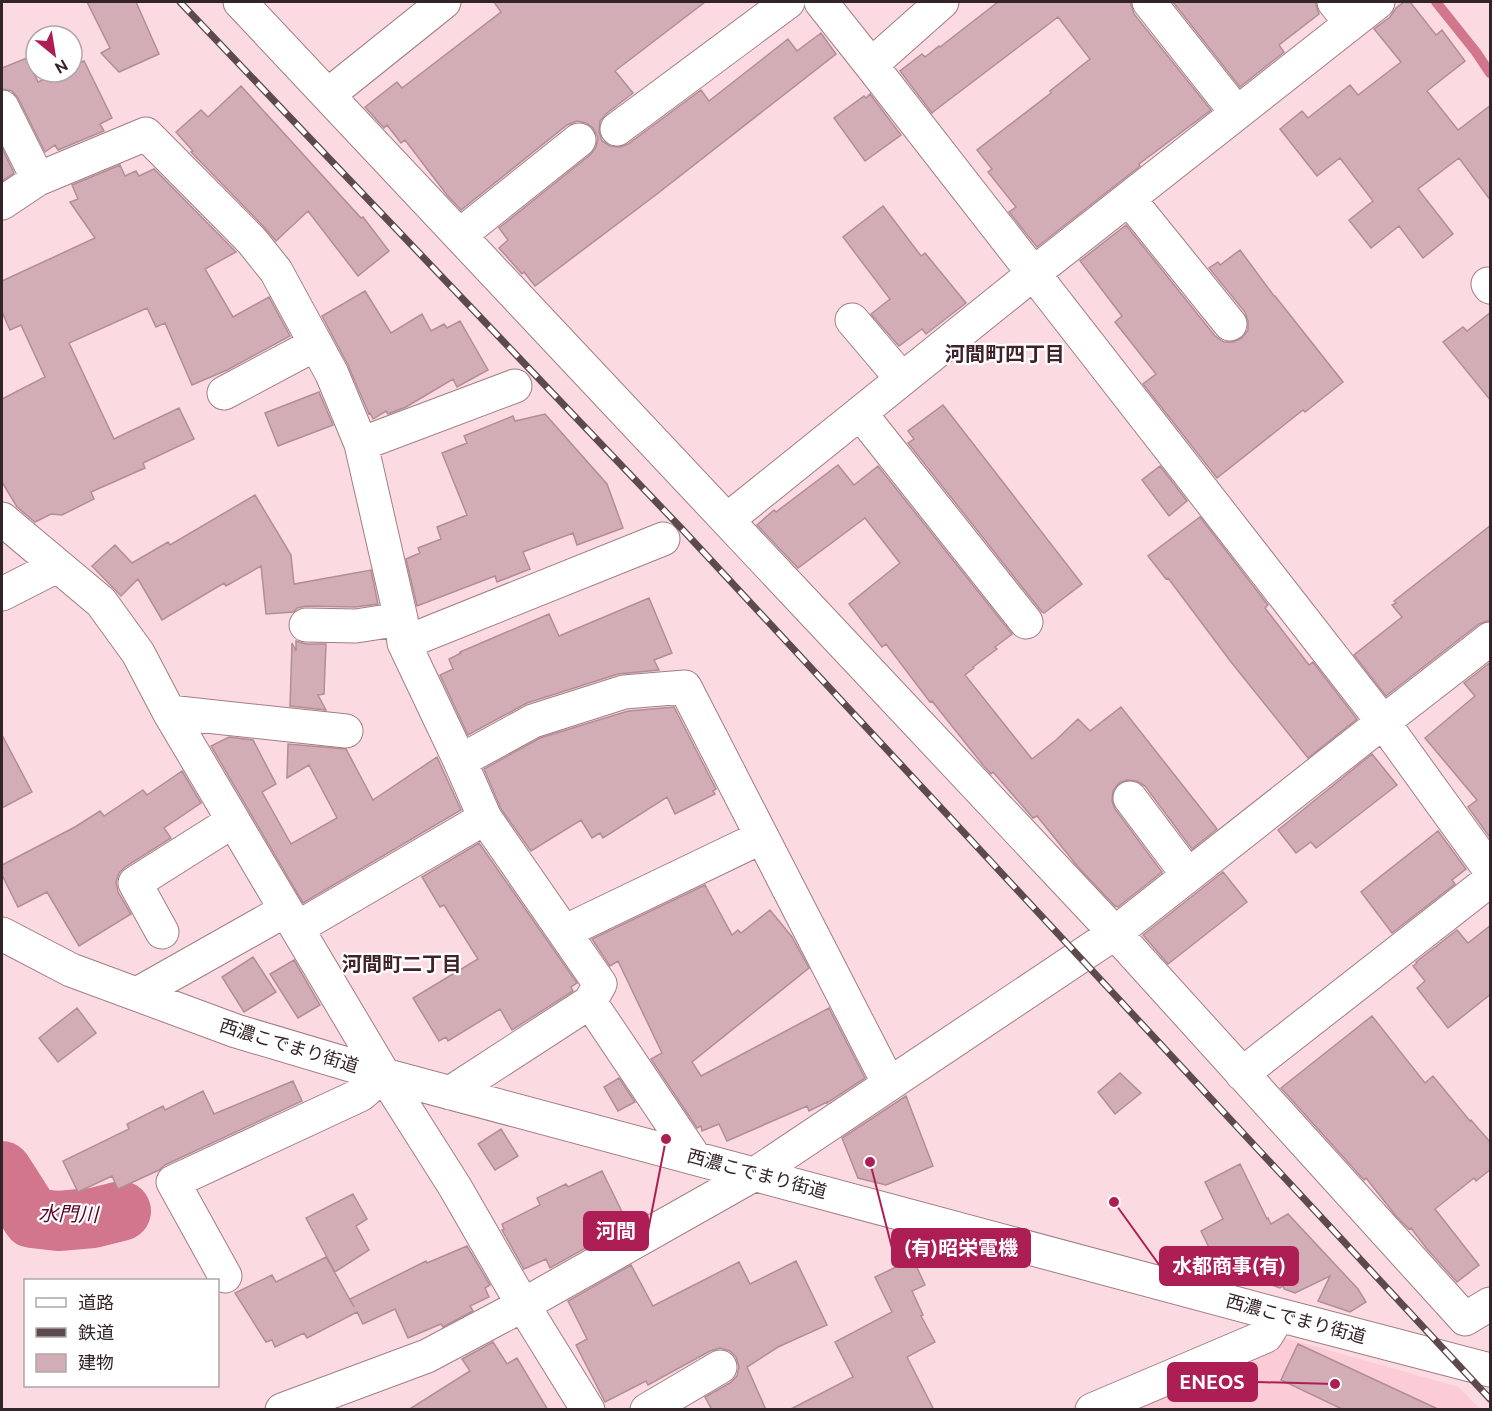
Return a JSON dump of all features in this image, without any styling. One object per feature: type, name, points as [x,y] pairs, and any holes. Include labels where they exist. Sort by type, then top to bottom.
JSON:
[{"type":"street","points":[[240,2],[1115,933],[1465,1318],[1491,1304]]},
{"type":"street","points":[[328,95],[444,2]]},
{"type":"street","points":[[617,129],[788,2]]},
{"type":"street","points":[[821,2],[1383,722],[1491,870]]},
{"type":"street","points":[[871,64],[942,2]]},
{"type":"street","points":[[1149,2],[1237,113]]},
{"type":"street","points":[[727,520],[1237,113],[1342,12],[1378,2]]},
{"type":"street","points":[[2,107],[38,179]]},
{"type":"street","points":[[2,203],[38,179],[146,134],[252,242],[276,271],[332,374],[361,444],[402,631],[485,818],[600,984],[590,1002],[450,1093]]},
{"type":"street","points":[[460,235],[579,140]]},
{"type":"street","points":[[1129,199],[1230,324]]},
{"type":"street","points":[[852,320],[902,379]]},
{"type":"street","points":[[224,393],[316,344]]},
{"type":"street","points":[[361,444],[515,386]]},
{"type":"street","points":[[860,413],[1026,622]]},
{"type":"street","points":[[2,519],[101,602],[138,653],[169,712],[291,919],[588,1410]]},
{"type":"street","points":[[306,626],[356,626],[402,631],[663,539]]},
{"type":"street","points":[[2,594],[57,566]]},
{"type":"street","points":[[282,1410],[427,1356],[523,1305],[755,1174],[1115,933],[1491,639]]},
{"type":"street","points":[[460,761],[533,721],[624,692],[685,687],[889,1084]]},
{"type":"street","points":[[169,712],[346,731]]},
{"type":"street","points":[[1130,798],[1188,875]]},
{"type":"street","points":[[137,994],[291,919],[485,818]]},
{"type":"street","points":[[162,932],[135,883],[233,821]]},
{"type":"street","points":[[564,932],[762,837]]},
{"type":"street","points":[[1242,1074],[1491,880]]},
{"type":"street","name":"西濃こでまり街道","points":[[2,934],[71,970],[236,1031],[384,1075],[1491,1370]]},
{"type":"street","points":[[590,1002],[695,1158]]},
{"type":"street","points":[[225,1276],[173,1182],[360,1095],[384,1075]]},
{"type":"street","points":[[1092,1410],[1266,1336],[1279,1315]]},
{"type":"street","points":[[647,1410],[720,1367]]},
{"type":"shaded area","points":[[1278,1336],[1459,1387],[1480,1409],[1108,1410]]},
{"type":"building","points":[[87,2],[136,2],[159,54],[119,72],[101,53],[110,48]]},
{"type":"building","points":[[494,2],[705,2],[615,71],[633,93],[600,121],[599,132],[602,141],[610,146],[620,147],[628,144],[701,90],[709,101],[788,39],[797,51],[821,33],[836,54],[535,286],[499,248],[508,240],[499,228],[591,154],[598,138],[593,128],[577,121],[567,125],[461,210],[405,140],[401,143],[387,125],[384,128],[365,107],[397,82],[402,88],[501,12]]},
{"type":"building","points":[[998,2],[1131,2],[1134,14],[1211,110],[1139,164],[1140,166],[1037,247],[1009,212],[1016,207],[988,172],[992,169],[977,150],[1051,93],[1050,91],[1090,59],[1058,17],[932,113],[900,71],[922,54],[925,57],[940,47]]},
{"type":"building","points":[[1173,2],[1316,2],[1319,14],[1279,45],[1284,52],[1240,87]]},
{"type":"building","points":[[1404,2],[1410,2],[1436,35],[1442,30],[1465,61],[1427,91],[1458,130],[1491,105],[1491,201],[1459,158],[1418,189],[1453,234],[1423,258],[1399,226],[1371,248],[1349,220],[1373,201],[1340,158],[1317,176],[1280,129],[1302,111],[1308,118],[1350,85],[1358,95],[1401,62],[1374,29]]},
{"type":"building","points":[[24,59],[24,84],[84,84],[84,61],[112,118],[100,124],[104,131],[58,150],[55,145],[45,152],[18,98],[12,91],[2,89],[2,68]]},
{"type":"building","points":[[241,86],[361,218],[363,217],[389,251],[358,276],[308,211],[276,241],[191,152],[193,151],[176,132],[201,110],[208,117]]},
{"type":"building","points":[[870,94],[901,135],[865,161],[834,118]]},
{"type":"building","points":[[2,148],[14,173],[2,181]]},
{"type":"building","points":[[120,165],[125,176],[136,171],[139,176],[154,169],[236,252],[205,269],[233,317],[269,297],[290,336],[227,370],[192,385],[165,323],[156,327],[147,308],[69,343],[114,439],[179,408],[194,439],[143,463],[145,468],[91,492],[94,499],[62,515],[51,514],[35,522],[17,507],[2,482],[2,399],[45,377],[21,325],[10,330],[2,312],[2,281],[95,238],[70,202],[78,199],[72,185]]},
{"type":"building","points":[[883,206],[921,256],[925,253],[966,303],[926,334],[922,329],[899,346],[871,314],[890,299],[843,237]]},
{"type":"building","points":[[1126,225],[1215,336],[1224,342],[1233,342],[1242,338],[1248,330],[1248,321],[1245,312],[1209,268],[1218,262],[1220,265],[1240,250],[1343,382],[1305,412],[1303,410],[1217,478],[1143,384],[1156,374],[1115,322],[1122,316],[1080,261]]},
{"type":"building","points":[[365,291],[391,333],[422,314],[431,331],[444,324],[447,328],[460,321],[488,370],[457,387],[453,379],[406,407],[388,414],[386,411],[373,419],[322,316]]},
{"type":"building","points":[[1491,312],[1491,401],[1443,342],[1463,327],[1467,331]]},
{"type":"building","points":[[319,392],[333,425],[278,446],[265,413]]},
{"type":"building","points":[[943,405],[1082,584],[1044,613],[908,443],[914,439],[908,431]]},
{"type":"building","points":[[545,414],[607,484],[623,528],[577,545],[573,533],[523,552],[530,569],[497,582],[495,576],[417,606],[406,559],[420,553],[418,548],[441,539],[437,527],[467,515],[442,453],[467,443],[464,436],[513,416],[515,421]]},
{"type":"building","points":[[838,465],[854,485],[878,466],[1012,634],[965,675],[1032,759],[1078,719],[1090,731],[1121,707],[1217,829],[1192,849],[1145,786],[1137,781],[1127,780],[1119,783],[1113,791],[1112,801],[1115,809],[1162,872],[1118,907],[1115,906],[1078,867],[1037,816],[1033,818],[993,772],[991,774],[983,765],[932,701],[930,702],[886,644],[882,647],[849,604],[900,563],[865,518],[798,568],[757,525],[774,510],[776,512]]},
{"type":"building","points":[[1160,466],[1187,501],[1169,516],[1142,480]]},
{"type":"building","points":[[255,495],[291,555],[294,584],[371,570],[378,604],[355,607],[306,606],[297,608],[294,612],[266,614],[261,566],[226,586],[224,583],[162,620],[138,579],[121,596],[92,566],[115,545],[132,563],[168,542],[170,545]]},
{"type":"building","points":[[1200,517],[1268,605],[1265,608],[1309,665],[1313,662],[1357,719],[1308,758],[1231,662],[1168,578],[1166,579],[1148,556]]},
{"type":"building","points":[[1491,525],[1491,621],[1479,624],[1386,696],[1354,655],[1402,617],[1392,605],[1396,603],[1394,601]]},
{"type":"building","points":[[649,598],[672,653],[654,660],[659,670],[618,674],[527,703],[468,735],[440,675],[453,669],[449,659],[460,652],[549,614],[559,636]]},
{"type":"building","points":[[296,641],[306,644],[326,644],[324,694],[318,695],[326,710],[290,706],[292,643],[296,651]]},
{"type":"building","points":[[1491,662],[1491,839],[1468,807],[1477,800],[1425,738],[1475,696],[1464,683]]},
{"type":"building","points":[[674,707],[716,789],[713,791],[715,794],[675,814],[667,797],[603,838],[600,833],[592,838],[581,820],[531,851],[501,809],[484,769],[540,738],[628,711]]},
{"type":"building","points":[[2,735],[32,792],[2,808]]},
{"type":"building","points":[[229,737],[253,740],[276,784],[262,792],[291,844],[337,818],[309,765],[287,778],[288,744],[346,749],[373,800],[437,757],[461,810],[303,903],[211,746]]},
{"type":"building","points":[[1372,754],[1397,785],[1316,848],[1311,842],[1296,853],[1278,830]]},
{"type":"building","points":[[182,771],[201,803],[164,828],[171,838],[119,873],[116,882],[118,892],[131,914],[79,946],[47,892],[18,907],[2,875],[2,865],[75,827],[100,811],[104,816],[143,790],[147,795]]},
{"type":"building","points":[[1438,831],[1466,869],[1452,880],[1455,884],[1392,933],[1361,892]]},
{"type":"building","points":[[479,843],[577,983],[571,987],[573,991],[512,1030],[500,1009],[448,1041],[446,1037],[439,1041],[413,998],[478,959],[444,905],[440,907],[422,877]]},
{"type":"building","points":[[1223,872],[1247,902],[1168,964],[1143,935]]},
{"type":"building","points":[[705,885],[732,935],[738,930],[741,933],[770,910],[792,937],[809,968],[692,1062],[701,1076],[829,1008],[865,1078],[827,1103],[809,1111],[807,1106],[727,1141],[719,1124],[702,1131],[701,1126],[697,1128],[651,1059],[662,1053],[618,961],[610,966],[592,939]]},
{"type":"building","points":[[1491,925],[1491,994],[1448,1028],[1417,988],[1425,981],[1413,966],[1457,930],[1468,943]]},
{"type":"building","points":[[253,957],[276,992],[244,1012],[222,977]]},
{"type":"building","points":[[294,960],[320,1005],[298,1018],[270,974]]},
{"type":"building","points":[[77,1008],[96,1033],[58,1062],[39,1038]]},
{"type":"building","points":[[1372,1016],[1425,1083],[1433,1076],[1491,1143],[1491,1169],[1476,1181],[1474,1178],[1435,1209],[1479,1265],[1457,1282],[1411,1228],[1409,1229],[1396,1216],[1366,1178],[1364,1180],[1281,1088]]},
{"type":"building","points":[[1120,1073],[1141,1093],[1115,1114],[1098,1092]]},
{"type":"building","points":[[619,1078],[635,1102],[618,1111],[604,1087]]},
{"type":"building","points":[[293,1081],[302,1101],[118,1189],[112,1176],[78,1192],[63,1161],[129,1129],[127,1124],[163,1106],[165,1110],[203,1091],[214,1114]]},
{"type":"building","points":[[906,1096],[933,1166],[886,1185],[858,1178],[842,1138]]},
{"type":"building","points":[[501,1129],[518,1156],[495,1170],[478,1144]]},
{"type":"building","points":[[1240,1164],[1271,1224],[1288,1214],[1358,1289],[1366,1302],[1350,1312],[1318,1301],[1330,1276],[1295,1293],[1284,1289],[1283,1286],[1280,1288],[1269,1284],[1254,1253],[1220,1270],[1201,1231],[1223,1219],[1205,1182]]},
{"type":"building","points":[[602,1171],[627,1222],[612,1229],[614,1232],[550,1268],[546,1259],[524,1269],[502,1230],[504,1229],[502,1224],[540,1205],[537,1198],[566,1184],[568,1187]]},
{"type":"building","points":[[353,1194],[367,1219],[356,1226],[369,1250],[335,1272],[306,1218]]},
{"type":"building","points":[[467,1246],[490,1285],[485,1288],[489,1297],[470,1306],[473,1311],[443,1327],[441,1324],[408,1338],[395,1309],[363,1324],[357,1312],[307,1338],[304,1333],[275,1347],[272,1340],[266,1342],[235,1293],[272,1275],[276,1282],[326,1257],[354,1307],[350,1299],[426,1261],[427,1263]]},
{"type":"building","points":[[913,1259],[925,1285],[912,1291],[923,1315],[921,1316],[935,1342],[907,1357],[934,1410],[789,1410],[853,1377],[835,1342],[892,1312],[875,1277]]},
{"type":"building","points":[[796,1261],[827,1325],[778,1347],[747,1367],[766,1410],[712,1410],[705,1397],[730,1383],[737,1376],[739,1367],[736,1357],[730,1351],[720,1348],[710,1351],[648,1385],[646,1381],[605,1402],[576,1345],[587,1339],[568,1301],[631,1265],[653,1306],[739,1262],[750,1284]]},
{"type":"building","points":[[493,1342],[507,1364],[517,1358],[548,1410],[408,1410],[470,1371],[462,1359]]},
{"type":"building","points":[[1298,1344],[1440,1410],[1344,1410],[1281,1380]]},
{"type":"waterway","points":[[1436,2],[1490,73]]},
{"type":"waterway","name":"水門川","points":[[2,1171],[32,1218],[58,1221],[93,1218],[121,1211]]},
{"type":"railway","points":[[180,2],[682,529],[1490,1399]]},
{"type":"place","name":"河間","points":[[666,1139]]},
{"type":"place","name":"(有)昭栄電機","points":[[870,1162]]},
{"type":"place","name":"水都商事(有)","points":[[1114,1202]]},
{"type":"place","name":"ENEOS","points":[[1335,1384]]},
{"type":"district","name":"河間町四丁目","points":[[1005,354]]},
{"type":"district","name":"河間町二丁目","points":[[402,964]]}]
